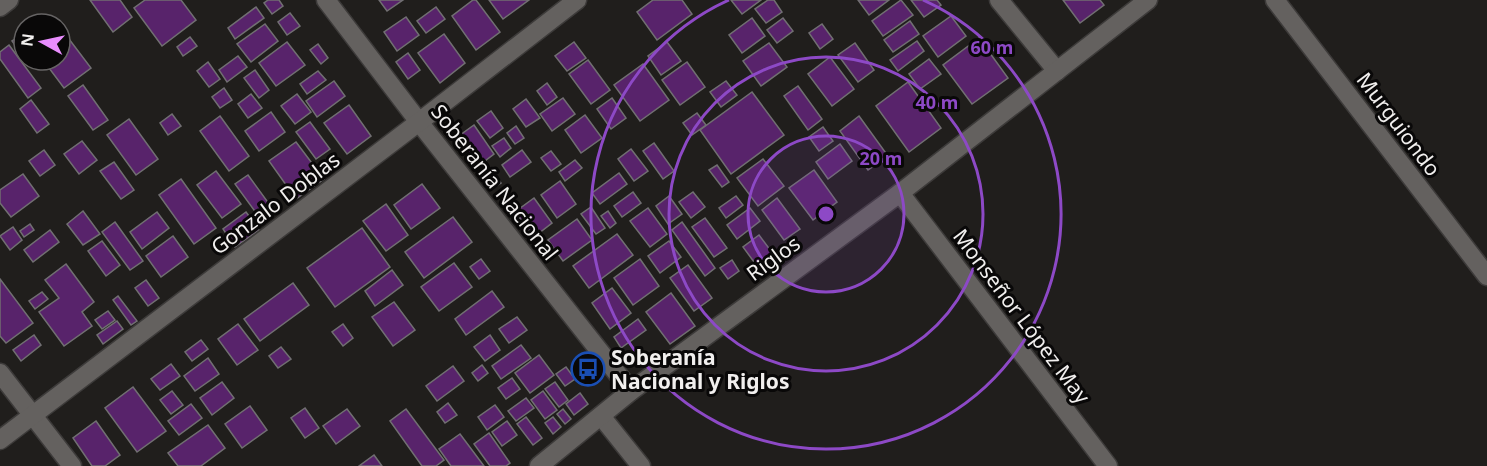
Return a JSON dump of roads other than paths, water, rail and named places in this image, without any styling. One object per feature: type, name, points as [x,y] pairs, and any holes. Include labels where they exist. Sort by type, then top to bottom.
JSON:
[{"type":"street","points":[[0,7],[9,0]]},
{"type":"street","name":"Soberanía Nacional","points":[[326,0],[631,391]]},
{"type":"street","name":"Gonzalo Doblas","points":[[0,440],[577,0]]},
{"type":"street","points":[[999,0],[1057,71]]},
{"type":"street","name":"Riglos","points":[[539,466],[631,391],[900,193],[1148,0]]},
{"type":"street","name":"Murguiondo","points":[[1275,0],[1487,276]]},
{"type":"street","name":"Monseñor López May","points":[[900,193],[1108,466]]},
{"type":"street","points":[[0,373],[72,466]]},
{"type":"street","points":[[601,416],[641,466]]},
{"type":"place","name":"Soberanía Nacional y Riglos","points":[[588,369]]}]
